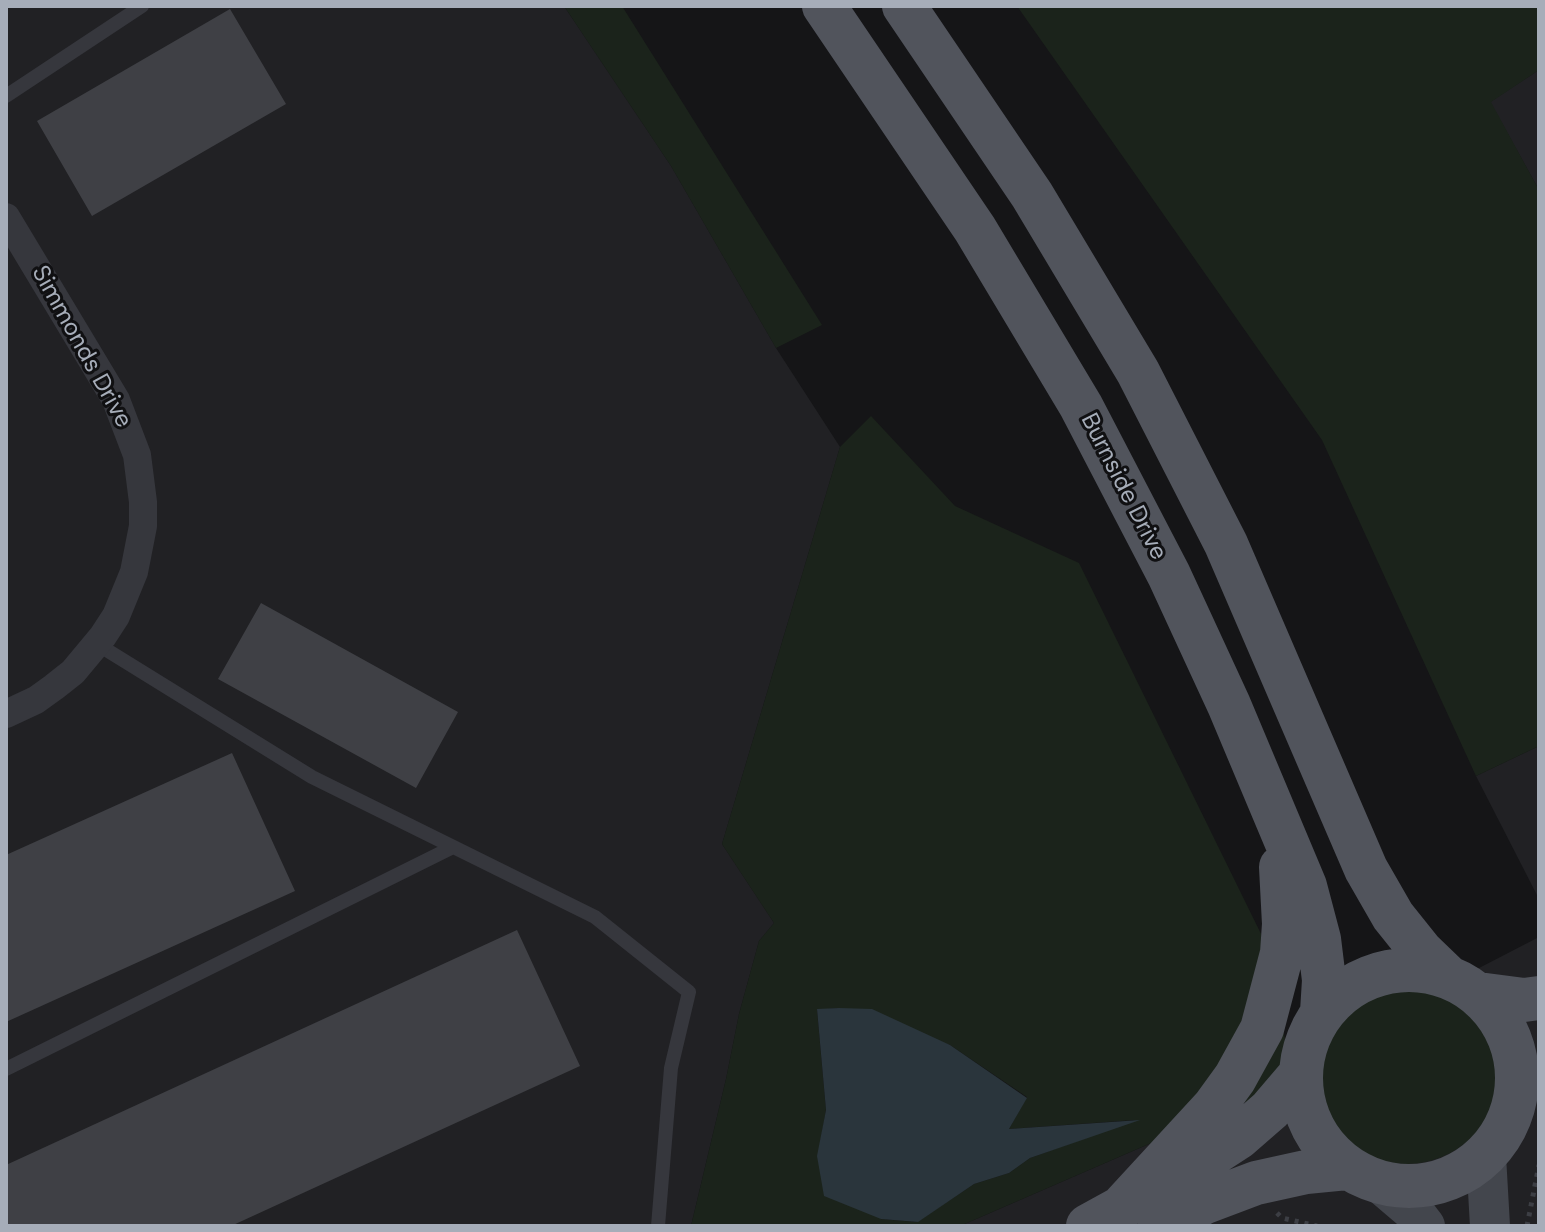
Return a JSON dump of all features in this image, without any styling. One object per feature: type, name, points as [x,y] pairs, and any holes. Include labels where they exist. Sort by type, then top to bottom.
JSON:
[{"type":"main road","name":"Burnside Drive","points":[[824,6],[975,229],[1081,406],[1169,575],[1229,705],[1305,886],[1319,939],[1324,980],[1322,1012]]},
{"type":"main road","points":[[904,6],[1032,195],[1138,372],[1226,544],[1366,869],[1393,916],[1421,951],[1501,1020],[1515,1051],[1518,1089],[1497,1141],[1490,1226]]},
{"type":"main road","points":[[1105,1217],[1214,1107],[1235,1078],[1262,1029],[1282,953],[1284,924],[1278,821]]},
{"type":"main road","points":[[1425,1226],[1415,1213],[1320,1142],[1304,1111],[1299,1076],[1306,1042],[1322,1012],[1348,988],[1379,973],[1414,969],[1524,1000],[1539,998]]},
{"type":"main road","points":[[1105,1217],[1179,1176],[1239,1137],[1270,1110],[1299,1076]]},
{"type":"main road","points":[[1160,1226],[1203,1203],[1256,1183],[1306,1172],[1364,1176],[1419,1187],[1455,1177],[1497,1141],[1539,1087]]},
{"type":"street","name":"Simmonds Drive","points":[[6,217],[116,400],[137,455],[143,502],[139,549],[116,616],[73,672],[36,700],[6,714]]},
{"type":"lane","points":[[6,96],[142,6]]},
{"type":"lane","points":[[97,644],[312,777],[595,917],[689,992],[671,1068],[658,1226]]},
{"type":"lane","points":[[6,1069],[453,847]]},
{"type":"path","points":[[1527,1226],[1539,1165]]},
{"type":"path","points":[[1275,1212],[1282,1218],[1317,1226]]},
{"type":"shaded area","points":[[6,6],[564,6],[671,166],[776,348],[840,447],[722,844],[774,923],[759,941],[739,1014],[691,1226],[6,1226]]},
{"type":"shaded area","points":[[564,6],[622,6],[822,325],[776,348],[671,166]]},
{"type":"shaded area","points":[[1017,6],[1539,6],[1539,70],[1491,102],[1539,190],[1539,746],[1476,776],[1322,440]]},
{"type":"shaded area","points":[[1539,70],[1539,190],[1490,102]]},
{"type":"shaded area","points":[[871,416],[955,506],[1079,563],[1264,940],[1294,1081],[960,1226],[691,1226],[739,1014],[759,941],[774,923],[722,844],[840,447]],"holes":[[[839,1008],[950,1045],[1027,1097],[1009,1129],[1135,1120],[1030,1158],[1009,1173],[974,1184],[917,1222],[881,1219],[818,1156],[826,1110],[817,1010]]]},
{"type":"shaded area","points":[[1539,746],[1539,899],[1476,776]]},
{"type":"shaded area","points":[[1539,937],[1539,1226],[960,1226],[1294,1081],[1394,1012]]},
{"type":"shaded area","points":[[1406,976],[1442,983],[1473,1003],[1493,1034],[1500,1070],[1493,1106],[1473,1137],[1442,1157],[1406,1164],[1370,1157],[1339,1137],[1319,1106],[1312,1070],[1319,1034],[1339,1003],[1370,983]]},
{"type":"shaded area","points":[[817,1009],[872,1009],[950,1045],[1027,1098],[1009,1129],[1140,1120],[1030,1158],[1009,1173],[974,1184],[918,1222],[881,1219],[824,1196],[817,1156],[826,1110]]},
{"type":"building","points":[[230,9],[286,104],[92,216],[37,121]]},
{"type":"building","points":[[261,603],[458,712],[416,788],[218,679]]},
{"type":"building","points":[[232,753],[295,891],[6,1022],[6,855]]},
{"type":"building","points":[[517,930],[580,1066],[231,1226],[6,1226],[6,1165]]}]
